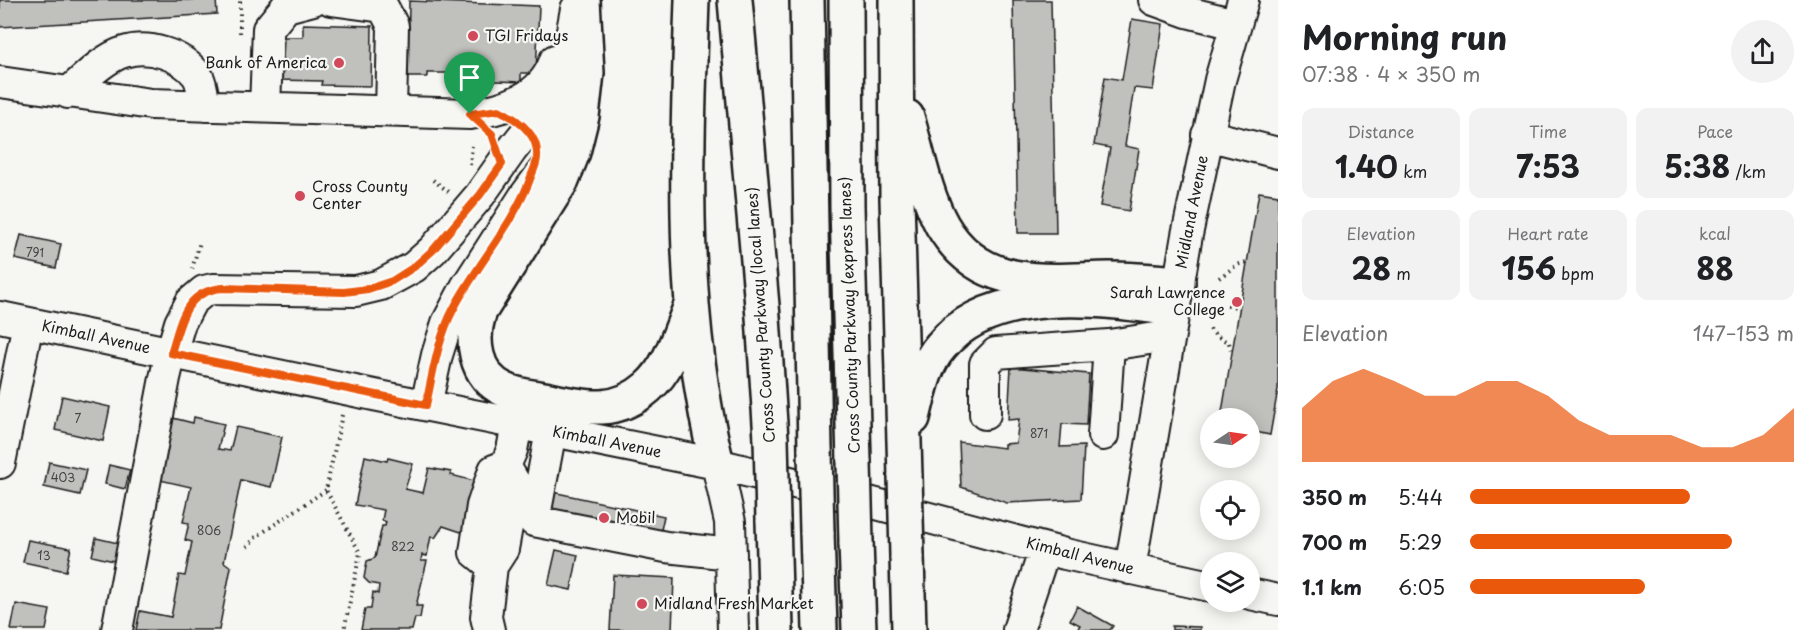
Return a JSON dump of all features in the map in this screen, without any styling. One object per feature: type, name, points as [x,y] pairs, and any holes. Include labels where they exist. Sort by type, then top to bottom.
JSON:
[{"type":"highway","points":[[579,0],[587,73],[582,116],[573,152],[556,190],[480,311],[474,333],[478,359],[483,370],[504,389],[593,408],[615,406],[638,395],[663,370],[692,303]]},
{"type":"highway","points":[[692,0],[687,208],[692,303],[707,424],[717,464]]},
{"type":"highway","name":"Cross County Parkway (local lanes)","points":[[735,0],[763,317],[771,439],[776,630]]},
{"type":"highway","points":[[807,0],[820,630]]},
{"type":"highway","name":"Cross County Parkway (express lanes)","points":[[846,0],[847,207],[859,630]]},
{"type":"highway","points":[[896,0],[909,630]]},
{"type":"highway","points":[[896,77],[935,210],[953,240],[978,263],[1006,276],[1036,281],[1126,279],[1173,310]]},
{"type":"highway","points":[[905,462],[923,382],[934,356],[959,328],[1001,309],[1039,302],[1098,301],[1173,310]]},
{"type":"street","points":[[265,107],[268,29],[286,7],[313,0]]},
{"type":"street","points":[[331,0],[383,7],[393,26],[391,111]]},
{"type":"street","points":[[0,82],[151,104],[470,114],[499,110],[536,89],[549,74],[579,0]]},
{"type":"street","points":[[117,630],[171,353],[186,309],[204,291],[223,288],[356,291],[381,285],[404,275],[433,250],[480,195],[550,102],[561,80],[579,0]]},
{"type":"street","points":[[426,405],[437,355],[453,310],[524,197],[547,166],[570,100],[576,72],[579,0]]},
{"type":"street","points":[[1154,0],[1187,12],[1239,12]]},
{"type":"street","name":"Midland Avenue","points":[[1130,569],[1173,310],[1207,135],[1239,12]]},
{"type":"street","points":[[68,93],[98,67],[124,52],[150,50],[178,58],[198,76],[205,106]]},
{"type":"street","points":[[499,110],[516,119],[528,131],[535,143],[537,156],[524,197]]},
{"type":"street","points":[[470,114],[492,134],[502,164]]},
{"type":"street","points":[[1207,135],[1278,153]]},
{"type":"street","points":[[985,414],[985,364],[996,352],[1108,345],[1173,310]]},
{"type":"street","points":[[0,463],[14,320]]},
{"type":"street","name":"Kimball Avenue","points":[[14,320],[717,464],[857,498],[1045,549],[1200,584]]},
{"type":"street","points":[[1103,435],[1108,345]]},
{"type":"street","points":[[489,630],[486,617],[492,566],[503,549],[515,483],[505,466],[512,450],[517,424]]},
{"type":"street","points":[[551,431],[534,521],[666,547],[731,554]]},
{"type":"street","points":[[717,464],[729,513],[733,630]]},
{"type":"street","points":[[1018,630],[1045,549]]},
{"type":"street","points":[[1260,596],[1278,600]]},
{"type":"path","points":[[240,1],[240,35]]},
{"type":"path","points":[[433,180],[457,198]]},
{"type":"path","points":[[192,266],[200,242]]},
{"type":"path","points":[[1219,278],[1237,265],[1246,262]]},
{"type":"path","points":[[1227,306],[1240,307]]},
{"type":"path","points":[[1210,329],[1215,335],[1229,343],[1232,354]]},
{"type":"path","points":[[342,415],[326,490],[360,553],[344,630]]},
{"type":"path","points":[[247,546],[256,537],[326,490]]},
{"type":"building","points":[[0,0],[216,0],[217,14],[0,27]]},
{"type":"building","points":[[1013,0],[1051,0],[1056,233],[1018,233]]},
{"type":"building","name":"TGI Fridays","points":[[409,1],[539,6],[536,73],[521,73],[521,82],[469,80],[470,67],[453,67],[452,73],[427,73],[427,77],[408,77]]},
{"type":"building","points":[[1132,19],[1163,24],[1153,90],[1134,88],[1125,146],[1139,149],[1129,211],[1100,206],[1110,148],[1094,145],[1105,77],[1122,80]]},
{"type":"building","points":[[303,24],[372,26],[371,86],[321,85],[322,81],[278,80],[279,37],[303,37]]},
{"type":"building","points":[[1259,192],[1278,195],[1278,389],[1270,435],[1260,433],[1260,408],[1223,408]]},
{"type":"building","points":[[21,235],[61,244],[56,268],[15,259]]},
{"type":"building","points":[[1011,367],[1089,374],[1086,425],[1062,424],[1060,447],[1084,446],[1081,499],[1007,503],[961,487],[959,442],[1004,448],[1004,444],[1016,443],[1019,419],[1008,420]]},
{"type":"building","points":[[62,396],[110,407],[103,441],[55,430]]},
{"type":"building","points":[[194,417],[224,424],[218,449],[230,451],[236,427],[282,437],[271,487],[241,480],[224,562],[231,567],[219,630],[136,630],[140,611],[171,617],[179,575],[185,576],[192,542],[185,540],[189,523],[183,522],[191,487],[160,480],[173,418],[193,423]]},
{"type":"building","points":[[365,456],[387,461],[388,458],[413,464],[405,489],[423,493],[429,468],[451,472],[451,475],[478,482],[464,533],[443,526],[435,538],[431,536],[427,556],[422,555],[421,561],[427,561],[416,606],[422,606],[420,618],[415,618],[412,630],[361,630],[365,609],[371,609],[373,592],[378,594],[379,585],[369,583],[364,578],[367,561],[375,558],[382,526],[385,526],[386,522],[382,520],[384,510],[355,505]]},
{"type":"building","points":[[49,462],[86,470],[80,495],[44,487]]},
{"type":"building","points":[[109,465],[130,470],[125,489],[105,484]]},
{"type":"building","points":[[548,491],[664,516],[659,539],[543,514]]},
{"type":"building","points":[[96,538],[118,543],[114,561],[92,556]]},
{"type":"building","points":[[28,540],[71,548],[66,571],[23,562]]},
{"type":"building","points":[[556,550],[578,555],[571,590],[548,585]]},
{"type":"building","name":"Midland Fresh Market","points":[[613,575],[674,578],[672,630],[610,630]]},
{"type":"building","points":[[16,604],[50,610],[46,630],[11,630]]},
{"type":"building","points":[[1077,606],[1113,626],[1110,630],[1077,630],[1080,625],[1070,620]]},
{"type":"building","points":[[1172,626],[1200,627],[1200,630],[1172,630]]},
{"type":"place","name":"TGI Fridays","points":[[473,36]]},
{"type":"place","name":"Bank of America","points":[[339,63]]},
{"type":"place","name":"Cross County Center","points":[[300,196]]},
{"type":"place","name":"Sarah Lawrence College","points":[[1237,302]]},
{"type":"place","name":"Mobil","points":[[604,518]]},
{"type":"place","name":"Midland Fresh Market","points":[[642,604]]},
{"type":"route","points":[[499,110],[516,119],[532,136],[537,156],[524,197],[466,287],[447,323],[426,405],[171,353],[186,309],[204,291],[223,288],[344,292],[368,289],[404,275],[433,250],[480,195],[502,164],[492,134],[470,114],[499,110]]}]
